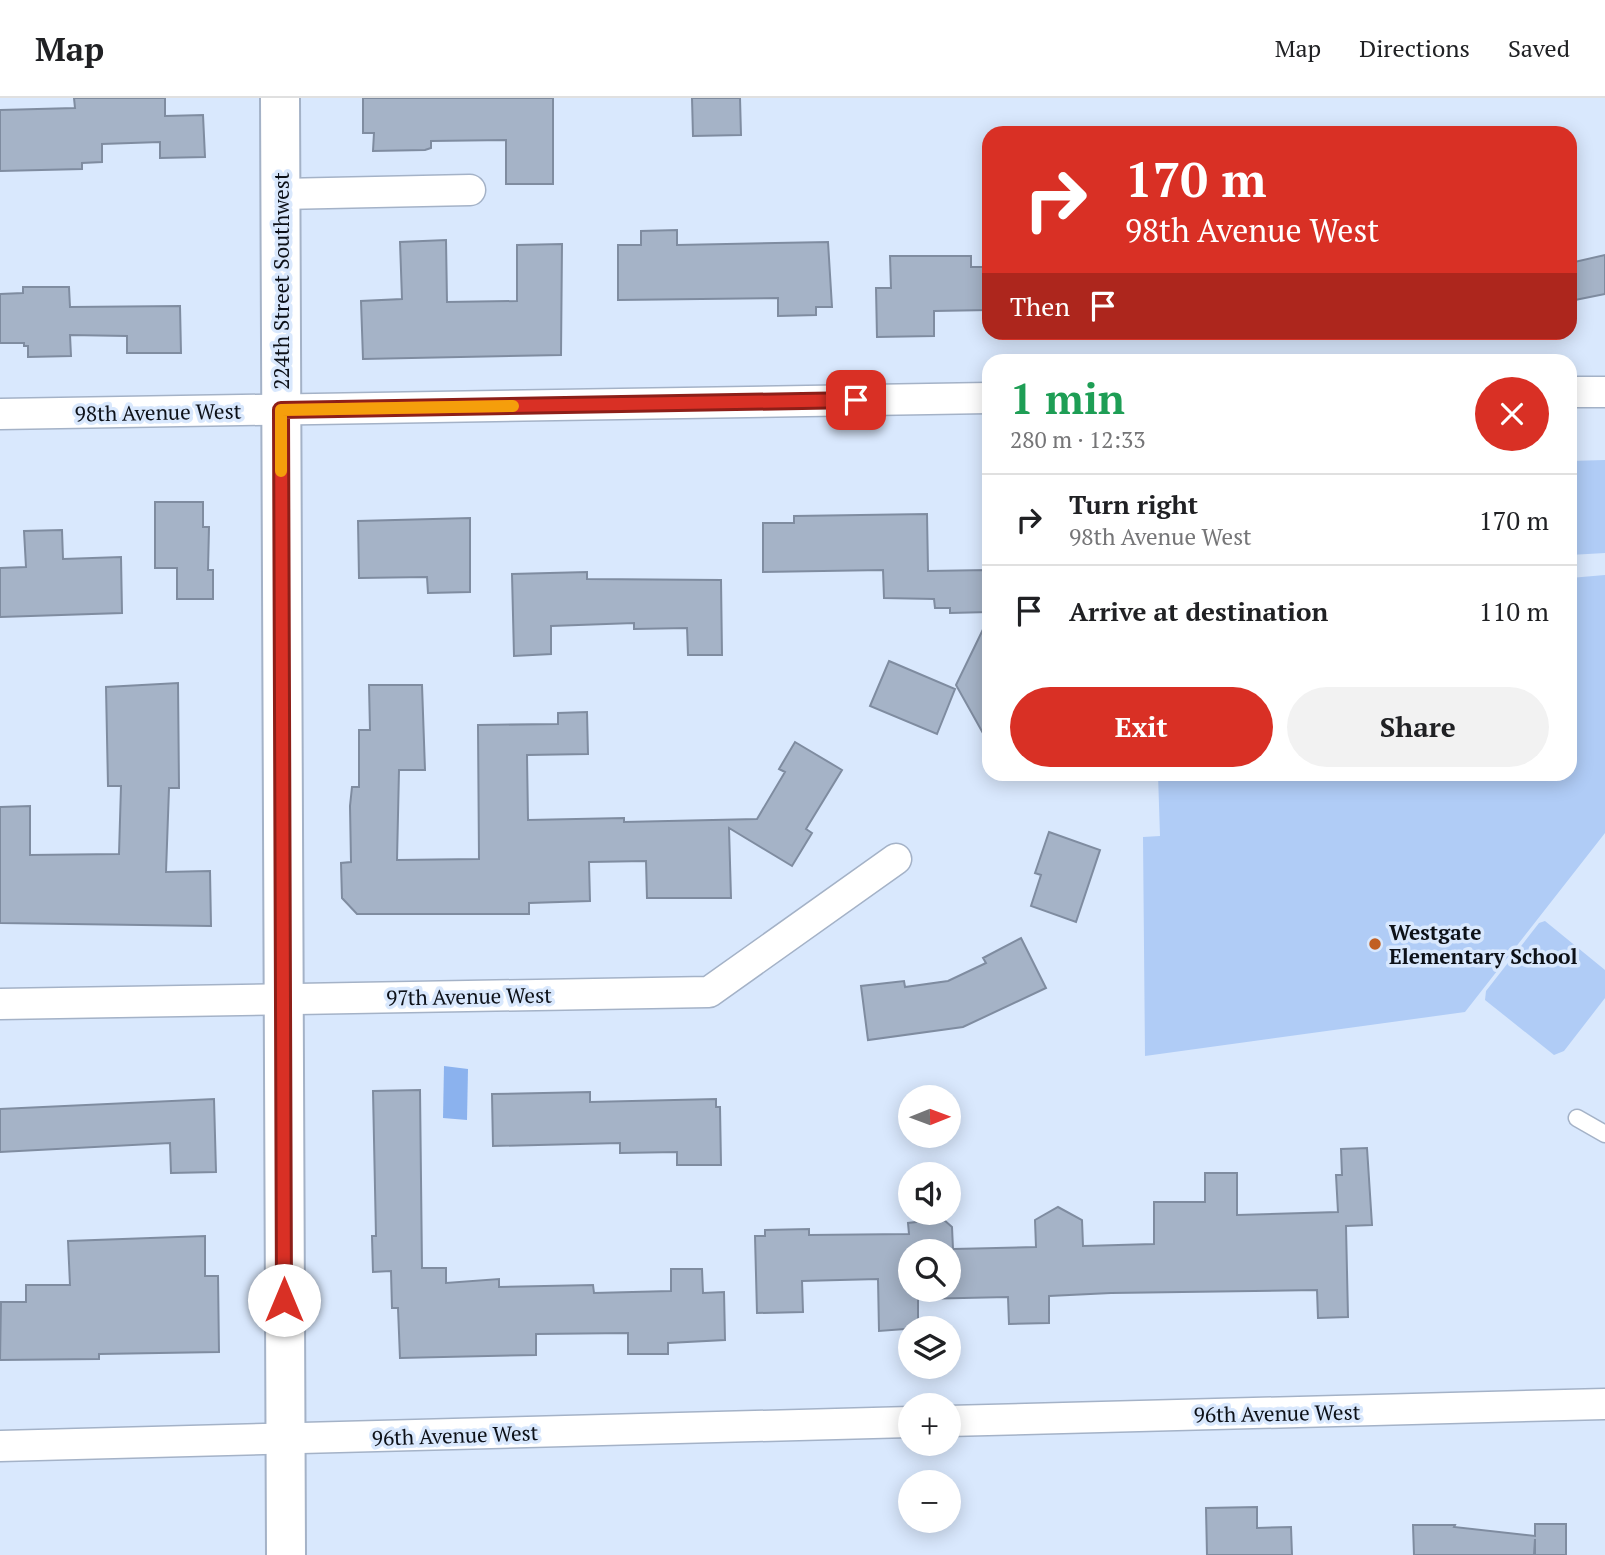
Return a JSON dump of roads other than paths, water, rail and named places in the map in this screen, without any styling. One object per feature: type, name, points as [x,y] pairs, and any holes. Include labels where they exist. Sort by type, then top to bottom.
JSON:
[{"type":"street","name":"224th Street Southwest","points":[[280,98],[286,1555]]},
{"type":"street","points":[[281,194],[470,190]]},
{"type":"street","points":[[1577,392],[1605,391]]},
{"type":"street","name":"98th Avenue West","points":[[0,414],[982,398]]},
{"type":"street","name":"97th Avenue West","points":[[0,1004],[709,992],[896,859]]},
{"type":"street","name":"96th Avenue West","points":[[961,1421],[1605,1405]]},
{"type":"street","name":"96th Avenue West","points":[[0,1446],[898,1422]]},
{"type":"lane","points":[[1577,1118],[1605,1134]]},
{"type":"place","name":"Westgate Elementary School","points":[[1375,944]]}]
